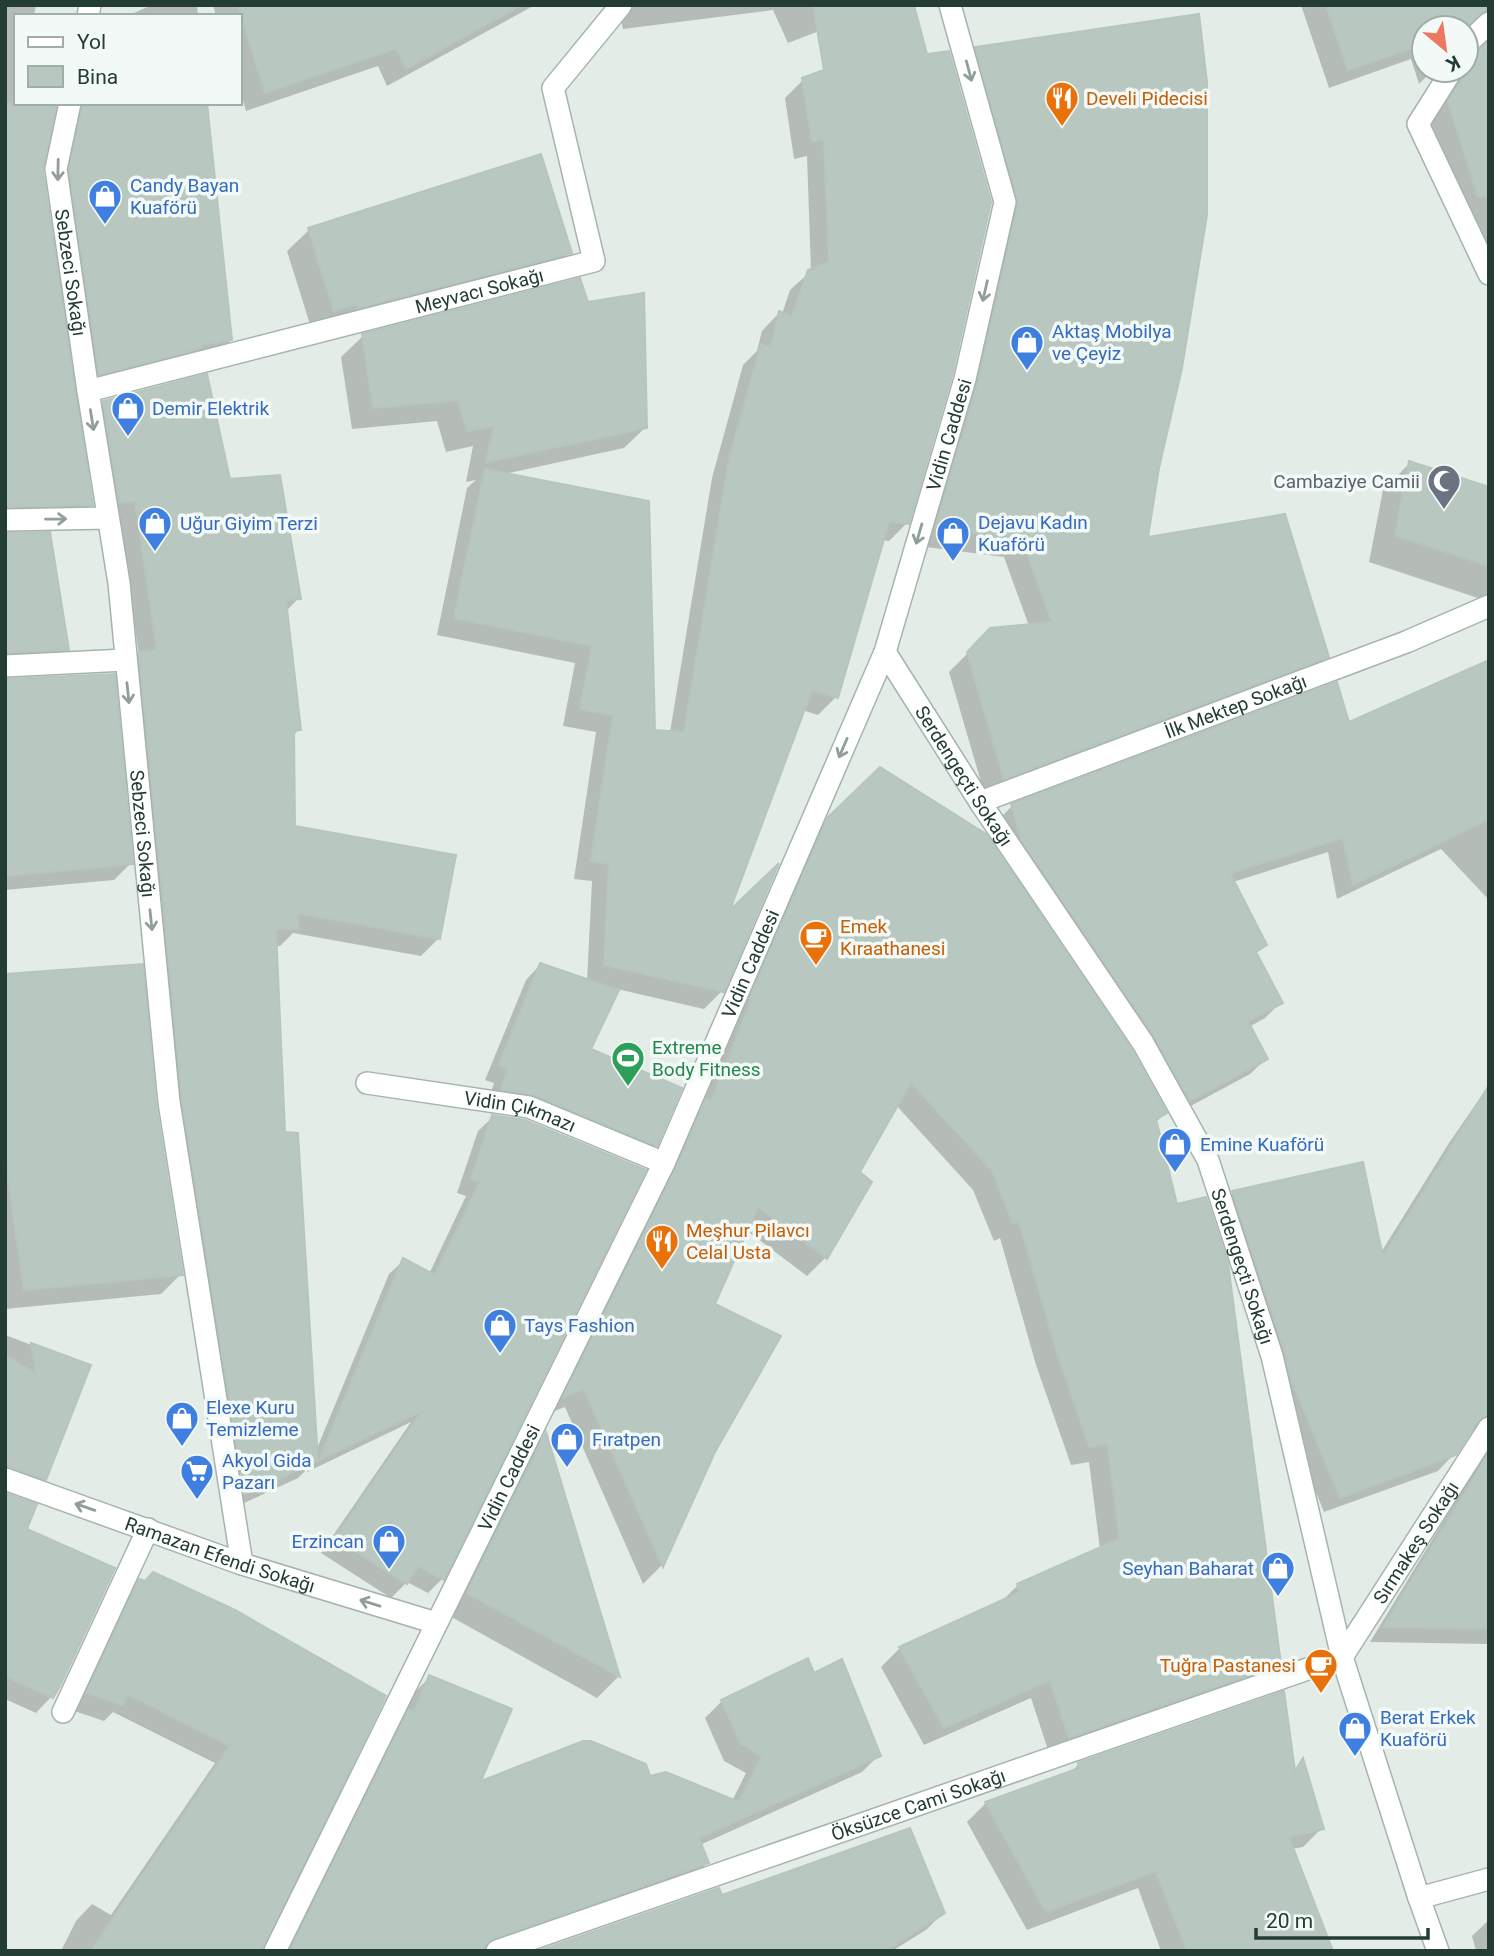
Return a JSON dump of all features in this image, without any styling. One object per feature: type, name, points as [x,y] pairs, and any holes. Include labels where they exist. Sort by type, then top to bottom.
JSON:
[{"type":"street","name":"Meyvacı Sokağı","points":[[88,391],[594,261],[553,88],[621,5]]},
{"type":"street","name":"Vidin Caddesi","points":[[275,1951],[664,1163],[885,652],[964,379],[1005,202],[950,5]]},
{"type":"street","points":[[1443,84],[1418,124],[1489,274]]},
{"type":"street","name":"Sebzeci Sokağı","points":[[70,105],[56,169],[119,583],[169,1102],[242,1564]]},
{"type":"street","points":[[5,520],[108,518]]},
{"type":"street","name":"İlk Mektep Sokağı","points":[[980,802],[1406,642],[1489,606]]},
{"type":"street","name":"Serdengeçti Sokağı","points":[[885,652],[980,802],[1143,1043],[1208,1160],[1272,1356],[1342,1657],[1438,1951]]},
{"type":"street","points":[[5,666],[125,660]]},
{"type":"street","name":"Vidin Çıkmazı","points":[[367,1083],[529,1107],[664,1163]]},
{"type":"street","name":"Sırmakeş Sokağı","points":[[1342,1657],[1489,1429]]},
{"type":"street","name":"Ramazan Efendi Sokağı","points":[[5,1479],[242,1564],[436,1623]]},
{"type":"street","points":[[63,1712],[148,1529]]},
{"type":"street","name":"Öksüzce Cami Sokağı","points":[[497,1951],[1342,1657]]},
{"type":"street","points":[[1419,1898],[1489,1879]]},
{"type":"building","points":[[238,5],[522,5],[406,69],[397,48],[265,93]]},
{"type":"building","points":[[813,5],[914,5],[927,54],[949,51],[991,202],[952,376],[909,524],[889,522],[838,698],[812,690],[730,910],[779,863],[724,992],[604,965],[609,864],[591,861],[613,715],[580,709],[592,646],[454,618],[485,469],[649,501],[655,730],[684,732],[729,459],[761,345],[771,347],[779,311],[792,316],[808,270],[829,262],[824,139],[812,142],[802,78],[824,70]]},
{"type":"building","points":[[1326,5],[1489,5],[1489,10],[1480,14],[1410,14],[1410,49],[1348,70]]},
{"type":"building","points":[[1199,14],[1207,82],[1207,215],[1182,368],[1159,468],[1148,537],[1285,514],[1329,657],[1004,779],[967,652],[990,628],[1052,622],[1022,539],[935,528],[978,383],[1018,204],[975,47]]},
{"type":"building","points":[[1489,41],[1489,195],[1478,197],[1448,101],[1459,84],[1480,84],[1480,51]]},
{"type":"building","points":[[5,103],[57,105],[43,171],[93,505],[5,507]]},
{"type":"building","points":[[83,105],[207,105],[232,340],[201,345],[201,348],[99,375],[69,169]]},
{"type":"building","points":[[541,154],[572,253],[358,308],[357,304],[334,311],[308,228]]},
{"type":"building","points":[[580,278],[588,302],[644,293],[647,428],[486,462],[494,426],[467,431],[458,400],[373,408],[362,334]]},
{"type":"building","points":[[207,374],[230,479],[280,475],[301,599],[286,600],[301,730],[294,731],[295,826],[456,855],[440,939],[297,913],[299,929],[276,929],[285,1132],[298,1133],[318,1461],[244,1495],[182,1100],[139,652],[157,650],[135,501],[119,503],[103,401]]},
{"type":"building","name":"Cambaziye Camii","points":[[1409,461],[1489,487],[1489,566],[1395,535]]},
{"type":"building","points":[[50,532],[69,650],[5,653],[5,533]]},
{"type":"building","points":[[1489,660],[1489,819],[1353,885],[1343,838],[1230,873],[1267,945],[1256,952],[1283,1003],[1248,1021],[1268,1059],[1190,1101],[1154,1036],[1022,841],[1011,804],[1337,682],[1349,722]]},
{"type":"building","points":[[115,674],[133,864],[5,876],[5,679]]},
{"type":"building","points":[[880,767],[986,834],[1132,1050],[1167,1113],[1156,1119],[1177,1204],[1206,1197],[1228,1263],[1281,1664],[1069,1738],[1050,1680],[944,1728],[899,1647],[1020,1592],[1017,1584],[1119,1539],[1108,1444],[1089,1447],[1055,1346],[1019,1221],[1013,1223],[992,1171],[911,1082],[860,1172],[872,1182],[827,1259],[758,1207],[715,1304],[781,1336],[715,1452],[663,1567],[584,1389],[563,1397],[676,1169],[706,1099],[711,1101],[752,999],[749,998],[828,817]]},
{"type":"building","points":[[540,963],[619,990],[591,1049],[682,1088],[657,1146],[534,1095],[501,1090],[508,1069],[499,1065]]},
{"type":"building","points":[[143,964],[156,1104],[183,1275],[24,1290],[5,1157],[5,974]]},
{"type":"building","points":[[1489,1085],[1489,1415],[1478,1421],[1456,1455],[1340,1498],[1290,1376],[1285,1352],[1232,1191],[1363,1162],[1383,1257]]},
{"type":"building","points":[[492,1115],[525,1120],[646,1170],[444,1580],[418,1566],[407,1584],[335,1538],[422,1411],[319,1460],[403,1258],[435,1275],[480,1182],[471,1179]]},
{"type":"building","points":[[31,1343],[91,1365],[46,1480],[5,1466],[5,1355],[36,1374]]},
{"type":"building","points":[[546,1432],[620,1677],[467,1593]]},
{"type":"building","points":[[1489,1453],[1489,1629],[1383,1627]]},
{"type":"building","points":[[5,1493],[37,1504],[27,1529],[115,1568],[53,1698],[5,1676]]},
{"type":"building","points":[[153,1572],[235,1610],[386,1696],[262,1951],[91,1951],[230,1746],[128,1694],[122,1705],[86,1693],[139,1579],[145,1581]]},
{"type":"building","points":[[808,1658],[814,1673],[842,1659],[881,1756],[699,1838],[709,1863],[493,1939],[487,1943],[484,1951],[290,1951],[409,1709],[414,1712],[429,1675],[512,1709],[481,1781],[583,1741],[591,1741],[646,1764],[650,1776],[666,1772],[739,1802],[762,1756],[741,1744],[721,1700]]},
{"type":"building","points":[[1284,1691],[1295,1771],[1303,1758],[1324,1829],[1289,1837],[1333,1951],[1187,1951],[1156,1871],[1046,1912],[985,1802],[1079,1768],[1078,1763]]},
{"type":"building","points":[[910,1828],[945,1913],[885,1951],[538,1951],[719,1888],[722,1895]]},
{"type":"place","name":"Develi Pidecisi","points":[[1062,128]]},
{"type":"place","name":"Candy Bayan Kuaförü","points":[[105,226]]},
{"type":"place","name":"Aktaş Mobilya ve Çeyiz","points":[[1027,372]]},
{"type":"place","name":"Demir Elektrik","points":[[128,438]]},
{"type":"place","name":"Cambaziye Camii","points":[[1444,511]]},
{"type":"place","name":"Uğur Giyim Terzi","points":[[155,553]]},
{"type":"place","name":"Dejavu Kadın Kuaförü","points":[[953,563]]},
{"type":"place","name":"Emek Kıraathanesi","points":[[816,967]]},
{"type":"place","name":"Extreme Body Fitness","points":[[628,1088]]},
{"type":"place","name":"Emine Kuaförü","points":[[1175,1174]]},
{"type":"place","name":"Meşhur Pilavcı Celal Usta","points":[[662,1271]]},
{"type":"place","name":"Tays Fashion","points":[[500,1355]]},
{"type":"place","name":"Elexe Kuru Temizleme","points":[[182,1448]]},
{"type":"place","name":"Fıratpen","points":[[567,1469]]},
{"type":"place","name":"Akyol Gida Pazarı","points":[[197,1501]]},
{"type":"place","name":"Erzincan","points":[[389,1571]]},
{"type":"place","name":"Seyhan Baharat","points":[[1278,1598]]},
{"type":"place","name":"Tuğra Pastanesi","points":[[1321,1695]]},
{"type":"place","name":"Berat Erkek Kuaförü","points":[[1355,1758]]}]
